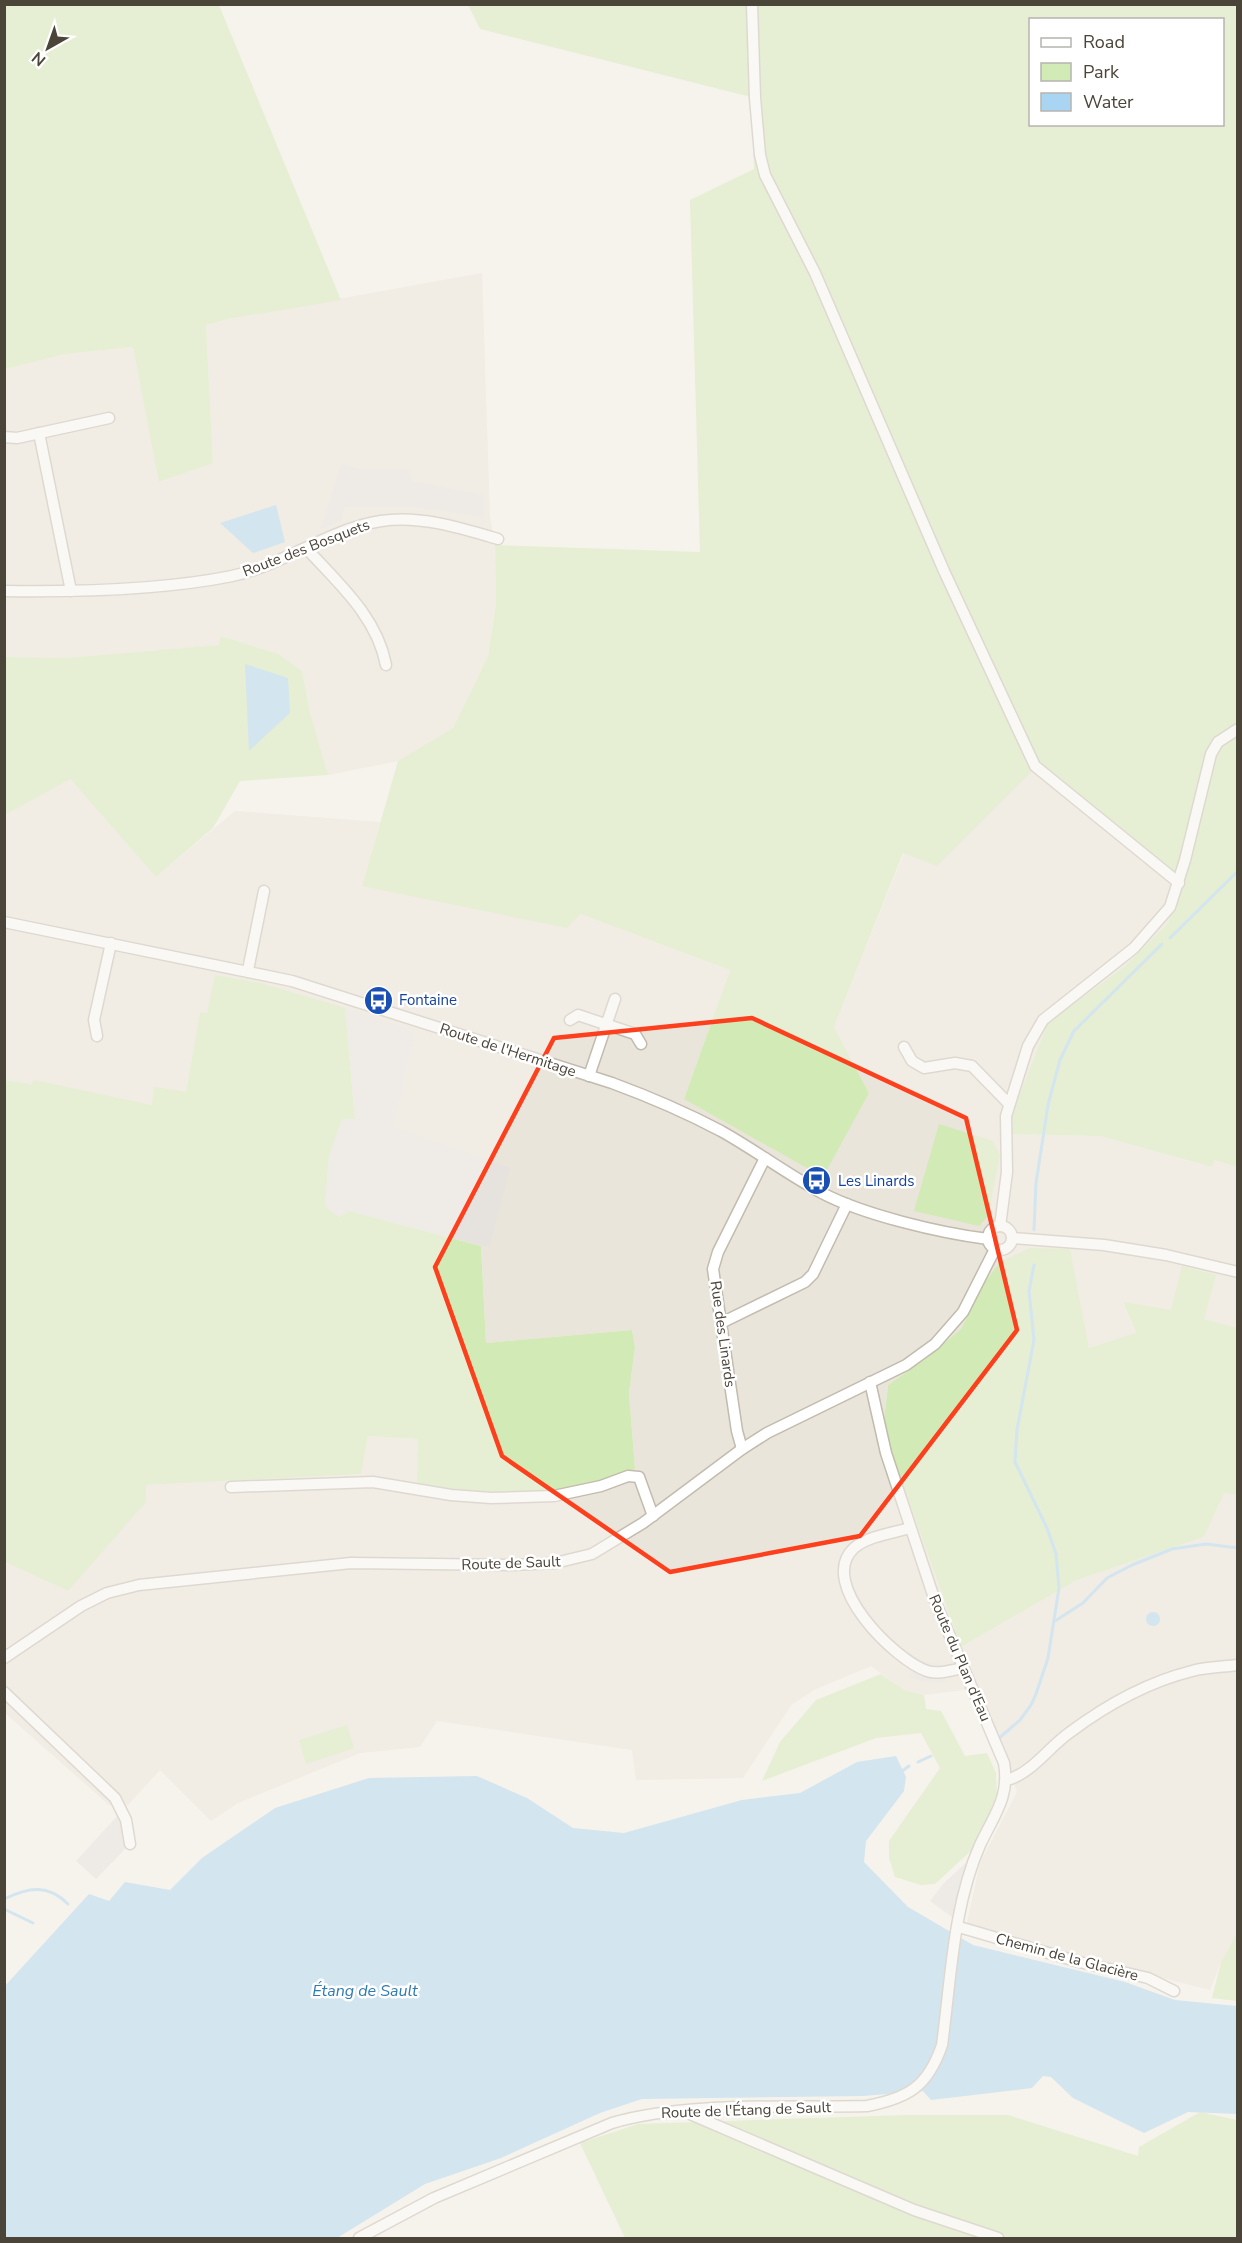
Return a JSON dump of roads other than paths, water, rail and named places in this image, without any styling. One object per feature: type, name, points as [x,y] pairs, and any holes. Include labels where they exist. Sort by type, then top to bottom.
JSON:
[{"type":"street","points":[[752,4],[759,155],[765,175],[815,273],[944,571],[1035,766],[1179,883]]},
{"type":"street","points":[[4,437],[39,433],[109,418]]},
{"type":"street","points":[[39,433],[72,591]]},
{"type":"street","name":"Route des Bosquets","points":[[4,591],[72,591],[229,576],[307,549],[359,527],[393,519],[453,526],[498,539]]},
{"type":"street","points":[[307,549],[368,620],[382,642],[386,665]]},
{"type":"street","points":[[1000,1226],[1007,1172],[1004,1129],[1009,1104],[1028,1046],[1043,1020],[1141,942],[1165,915],[1179,883],[1211,754],[1218,742],[1238,729]]},
{"type":"street","points":[[248,970],[264,891]]},
{"type":"street","name":"Route de l'Hermitage","points":[[4,922],[248,970],[292,981],[588,1076],[662,1102],[722,1132],[821,1192],[847,1204],[876,1214],[988,1239]]},
{"type":"street","points":[[97,1036],[94,1020],[111,943]]},
{"type":"street","points":[[588,1076],[615,999]]},
{"type":"street","points":[[570,1020],[578,1015],[606,1024],[635,1034],[641,1044]]},
{"type":"street","points":[[904,1047],[912,1061],[924,1068],[955,1063],[972,1066],[1009,1104]]},
{"type":"street","name":"Rue des Linards","points":[[742,1449],[736,1431],[713,1269],[715,1260],[765,1158]]},
{"type":"street","points":[[721,1323],[806,1282],[813,1274],[847,1204]]},
{"type":"street","points":[[1000,1226],[1007,1228],[1012,1238],[1007,1248],[995,1249],[988,1239],[990,1232],[1000,1226]]},
{"type":"street","points":[[1012,1238],[1104,1245],[1166,1255],[1238,1272]]},
{"type":"street","name":"Route de Sault","points":[[4,1658],[81,1606],[107,1593],[139,1585],[232,1573],[351,1563],[555,1563],[592,1554],[653,1516],[742,1449],[803,1413],[906,1365],[935,1344],[952,1328],[995,1249]]},
{"type":"street","name":"Route du Plan d'Eau","points":[[870,1382],[881,1434],[935,1601],[1004,1763],[1007,1780]]},
{"type":"street","points":[[231,1487],[373,1482],[451,1495],[491,1498],[554,1496],[601,1486],[628,1476],[639,1477],[653,1516]]},
{"type":"street","points":[[910,1528],[870,1540],[854,1549],[844,1564],[845,1584],[855,1606],[903,1659],[928,1672],[963,1668]]},
{"type":"street","points":[[958,1929],[974,1860],[1006,1793],[1007,1780],[1017,1777],[1028,1769],[1063,1736],[1087,1719],[1128,1696],[1192,1671],[1238,1665]]},
{"type":"street","points":[[4,1692],[115,1798],[126,1820],[130,1844]]},
{"type":"street","name":"Chemin de la Glacière","points":[[958,1929],[1148,1978],[1174,1991]]},
{"type":"street","name":"Route de l'Étang de Sault","points":[[359,2238],[434,2198],[612,2123],[640,2115],[680,2110],[867,2106],[903,2096],[927,2077],[942,2045],[958,1929]]},
{"type":"street","points":[[680,2110],[914,2210],[998,2238]]},
{"type":"water","points":[[276,505],[285,542],[253,553],[220,523]]},
{"type":"water","points":[[245,664],[288,678],[290,713],[249,751]]},
{"type":"water","points":[[1153,1612],[1158,1614],[1160,1619],[1158,1624],[1153,1626],[1148,1624],[1146,1619],[1148,1614]]},
{"type":"water","name":"Étang de Sault","points":[[896,1756],[906,1777],[904,1791],[866,1841],[864,1862],[908,1907],[973,1945],[1125,1982],[1175,2000],[1237,2006],[1237,2114],[1188,2112],[1144,2133],[1073,2098],[1051,2077],[1043,2076],[1032,2088],[931,2100],[923,2091],[863,2096],[642,2099],[600,2113],[501,2158],[425,2184],[337,2238],[5,2238],[4,1987],[89,1894],[109,1901],[125,1882],[170,1890],[202,1858],[275,1808],[369,1778],[477,1776],[527,1798],[573,1828],[624,1833],[742,1800],[800,1793],[857,1762]]},
{"type":"waterway","points":[[1170,938],[1238,871]]},
{"type":"waterway","points":[[1034,1230],[1036,1183],[1048,1105],[1060,1060],[1074,1031],[1162,944]]},
{"type":"waterway","points":[[998,1739],[1020,1720],[1036,1694],[1048,1658],[1059,1588],[1056,1554],[1047,1528],[1015,1462],[1017,1430],[1034,1340],[1029,1291],[1034,1265]]},
{"type":"waterway","points":[[1055,1621],[1083,1603],[1107,1578],[1172,1549],[1206,1544],[1238,1548]]},
{"type":"waterway","points":[[918,1762],[931,1756]]},
{"type":"waterway","points":[[901,1772],[909,1766]]},
{"type":"waterway","points":[[4,1899],[30,1890],[46,1890],[68,1904]]},
{"type":"waterway","points":[[4,1909],[33,1923]]},
{"type":"place","name":"Fontaine","points":[[378,1000]]},
{"type":"place","name":"Les Linards","points":[[817,1181]]}]
